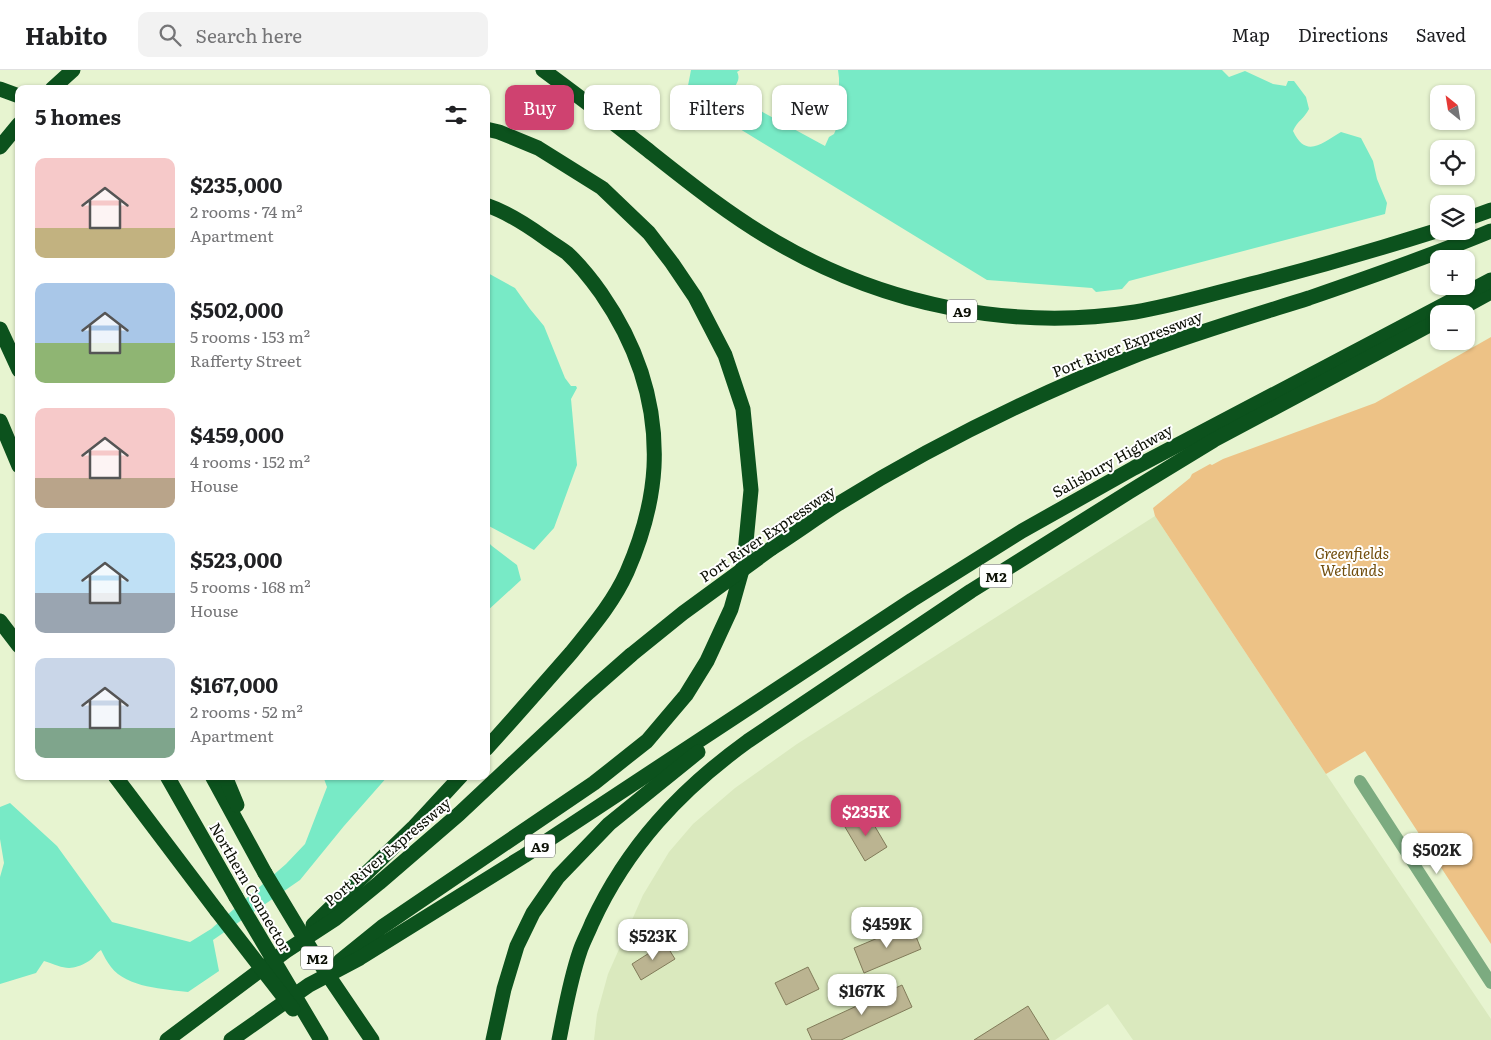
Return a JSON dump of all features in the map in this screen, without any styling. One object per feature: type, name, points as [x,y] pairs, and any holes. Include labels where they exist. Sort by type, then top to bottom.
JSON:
[{"type":"highway","points":[[56,85],[73,70]]},
{"type":"highway","name":"A9","points":[[543,70],[718,204],[774,241],[825,268],[875,288],[914,300],[975,313],[1057,318],[1136,312],[1187,301],[1288,274],[1430,233]]},
{"type":"highway","points":[[0,89],[15,95]]},
{"type":"highway","points":[[0,147],[15,129]]},
{"type":"highway","points":[[309,985],[382,928],[594,783],[647,740],[686,695],[707,661],[731,609],[744,563],[751,490],[743,409],[725,355],[695,297],[649,233],[602,188],[538,148],[490,130]]},
{"type":"highway","points":[[490,206],[497,208],[532,228],[567,254],[591,280],[616,315],[634,352],[646,389],[653,429],[654,468],[649,502],[640,539],[612,601],[563,662],[490,744]]},
{"type":"highway","points":[[1475,216],[1491,210]]},
{"type":"highway","name":"Port River Expressway","points":[[168,1040],[286,951],[335,919],[406,860],[631,655],[683,613],[772,548],[838,505],[910,462],[997,417],[1059,388],[1140,354],[1188,336],[1415,262],[1491,231]]},
{"type":"highway","name":"Salisbury Highway","points":[[765,698],[912,600],[1022,531],[1079,498],[1491,280]]},
{"type":"highway","points":[[1467,305],[1491,292]]},
{"type":"highway","name":"M2","points":[[559,1040],[568,991],[580,950],[604,897],[631,854],[658,820],[681,795],[722,760],[971,591],[1160,473],[1214,440],[1430,325]]},
{"type":"highway","points":[[0,329],[15,361]]},
{"type":"highway","points":[[0,421],[15,457]]},
{"type":"highway","points":[[0,621],[15,641]]},
{"type":"highway","points":[[493,1040],[502,998],[517,946],[533,913],[558,877],[609,824],[765,698]]},
{"type":"highway","name":"A9","points":[[231,1040],[309,985],[360,958],[524,856],[765,698]]},
{"type":"highway","points":[[117,780],[319,1040]]},
{"type":"highway","name":"Northern Connector","points":[[169,780],[319,1040]]},
{"type":"highway","name":"Northern Connector","points":[[214,780],[266,873],[316,956],[372,1040]]},
{"type":"highway","points":[[227,780],[266,873]]},
{"type":"highway","points":[[286,951],[413,828],[457,780]]},
{"type":"street","points":[[1360,781],[1491,983]]},
{"type":"shaded area","points":[[691,70],[740,70],[737,72],[736,85],[688,85]]},
{"type":"shaded area","points":[[838,70],[1222,70],[1229,77],[1245,71],[1273,84],[1286,86],[1288,81],[1294,81],[1306,97],[1309,109],[1293,131],[1303,145],[1309,147],[1321,144],[1341,132],[1361,138],[1373,161],[1377,179],[1387,203],[1385,214],[1129,281],[1122,289],[1096,292],[1092,288],[987,280],[742,130],[762,130],[762,112],[772,117],[772,130],[796,130],[825,146],[829,137],[834,134],[836,130],[847,130],[847,85],[839,85]]},
{"type":"shaded area","points":[[490,274],[515,288],[544,326],[565,378],[571,386],[576,386],[577,388],[571,399],[577,465],[554,528],[534,550],[490,527]]},
{"type":"shaded area","points":[[1155,516],[1491,1019],[1491,1040],[1133,1040],[1108,1004],[1055,1040],[594,1040],[597,1014],[608,974],[643,895],[669,852],[693,824],[735,788],[797,744]]},
{"type":"shaded area","points":[[490,544],[517,565],[521,580],[490,608]]},
{"type":"shaded area","points":[[324,780],[384,780],[300,880],[213,940],[219,971],[188,992],[147,986],[127,979],[111,967],[101,950],[82,965],[66,968],[44,961],[36,973],[0,984],[0,877],[4,863],[0,839],[0,807],[10,803],[57,846],[112,922],[190,942],[211,929],[286,864],[305,844],[327,787]]},
{"type":"green space","name":"Greenfields Wetlands","points":[[1491,337],[1491,944],[1365,751],[1326,774],[1155,516],[1153,508],[1190,478],[1192,474],[1210,464],[1212,465],[1223,459],[1375,403],[1468,350],[1475,350],[1475,346]]},
{"type":"building","points":[[867,813],[887,847],[865,861],[845,827]]},
{"type":"building","points":[[911,924],[921,949],[864,973],[854,948]]},
{"type":"building","points":[[665,943],[675,959],[641,980],[632,964]]},
{"type":"building","points":[[808,967],[819,989],[786,1005],[775,983]]},
{"type":"building","points":[[902,985],[912,1007],[841,1040],[812,1040],[807,1029]]},
{"type":"building","points":[[1028,1006],[1049,1040],[974,1040]]}]
